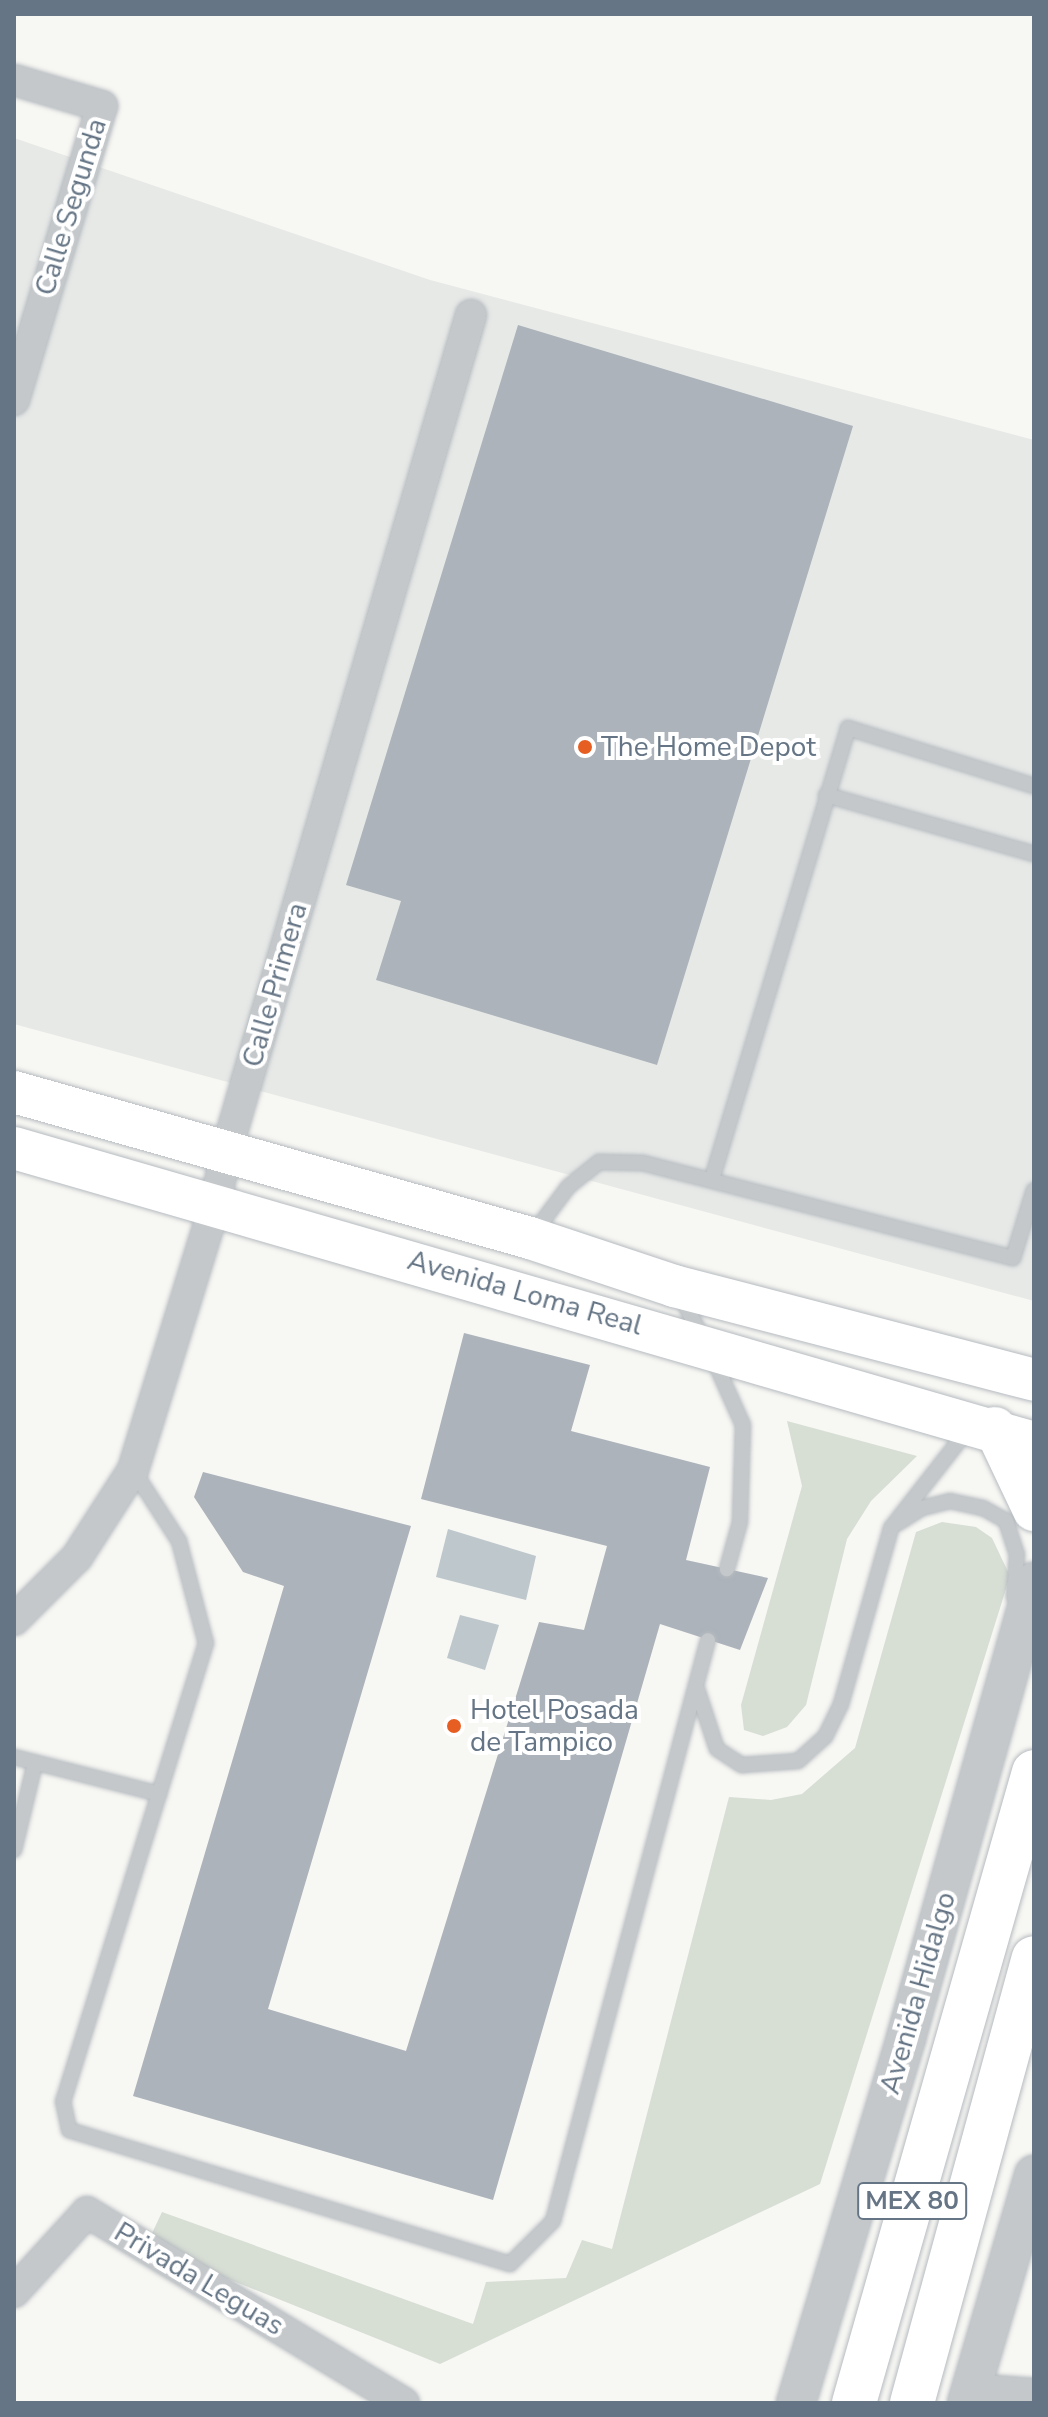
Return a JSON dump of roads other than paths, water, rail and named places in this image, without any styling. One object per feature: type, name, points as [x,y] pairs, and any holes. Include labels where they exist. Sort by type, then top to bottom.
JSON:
[{"type":"main road","name":"Avenida Loma Real","points":[[14,1092],[530,1238],[674,1286],[1034,1380]]},
{"type":"main road","name":"Avenida Loma Real","points":[[14,1148],[706,1344],[984,1425],[1034,1443]]},
{"type":"main road","points":[[984,1425],[1034,1510]]},
{"type":"main road","name":"MEX 80","points":[[854,2403],[1034,1772]]},
{"type":"main road","name":"MEX 80","points":[[912,2403],[1034,1958]]},
{"type":"street","name":"Calle Segunda","points":[[14,80],[102,106],[14,400]]},
{"type":"street","name":"Calle Primera","points":[[14,1620],[77,1557],[133,1470],[215,1205],[226,1152],[471,315]]},
{"type":"street","name":"Avenida Hidalgo","points":[[796,2403],[1034,1582]]},
{"type":"street","points":[[1034,2175],[969,2396],[1034,2394]]},
{"type":"street","name":"Privada Leguas","points":[[14,2292],[87,2212],[404,2403]]},
{"type":"lane","points":[[712,1179],[848,728],[1034,786]]},
{"type":"lane","points":[[826,795],[1034,854]]},
{"type":"lane","points":[[530,1238],[568,1187],[599,1162],[643,1163],[712,1179],[1013,1258],[1034,1190]]},
{"type":"lane","points":[[674,1286],[706,1344],[743,1425],[740,1522],[727,1569]]},
{"type":"lane","points":[[696,1686],[717,1749],[742,1765],[798,1761],[825,1737],[841,1704],[891,1528],[984,1425]]},
{"type":"lane","points":[[133,1470],[179,1541],[206,1643],[63,2101],[69,2130],[510,2264],[553,2221],[708,1640]]},
{"type":"lane","points":[[891,1528],[922,1508],[950,1501],[983,1508],[1006,1521],[1017,1554],[1012,1661]]},
{"type":"lane","points":[[14,1757],[159,1794]]},
{"type":"lane","points":[[14,1850],[35,1763]]},
{"type":"place","name":"The Home Depot","points":[[585,747]]},
{"type":"place","name":"Hotel Posada de Tampico","points":[[454,1726]]}]
